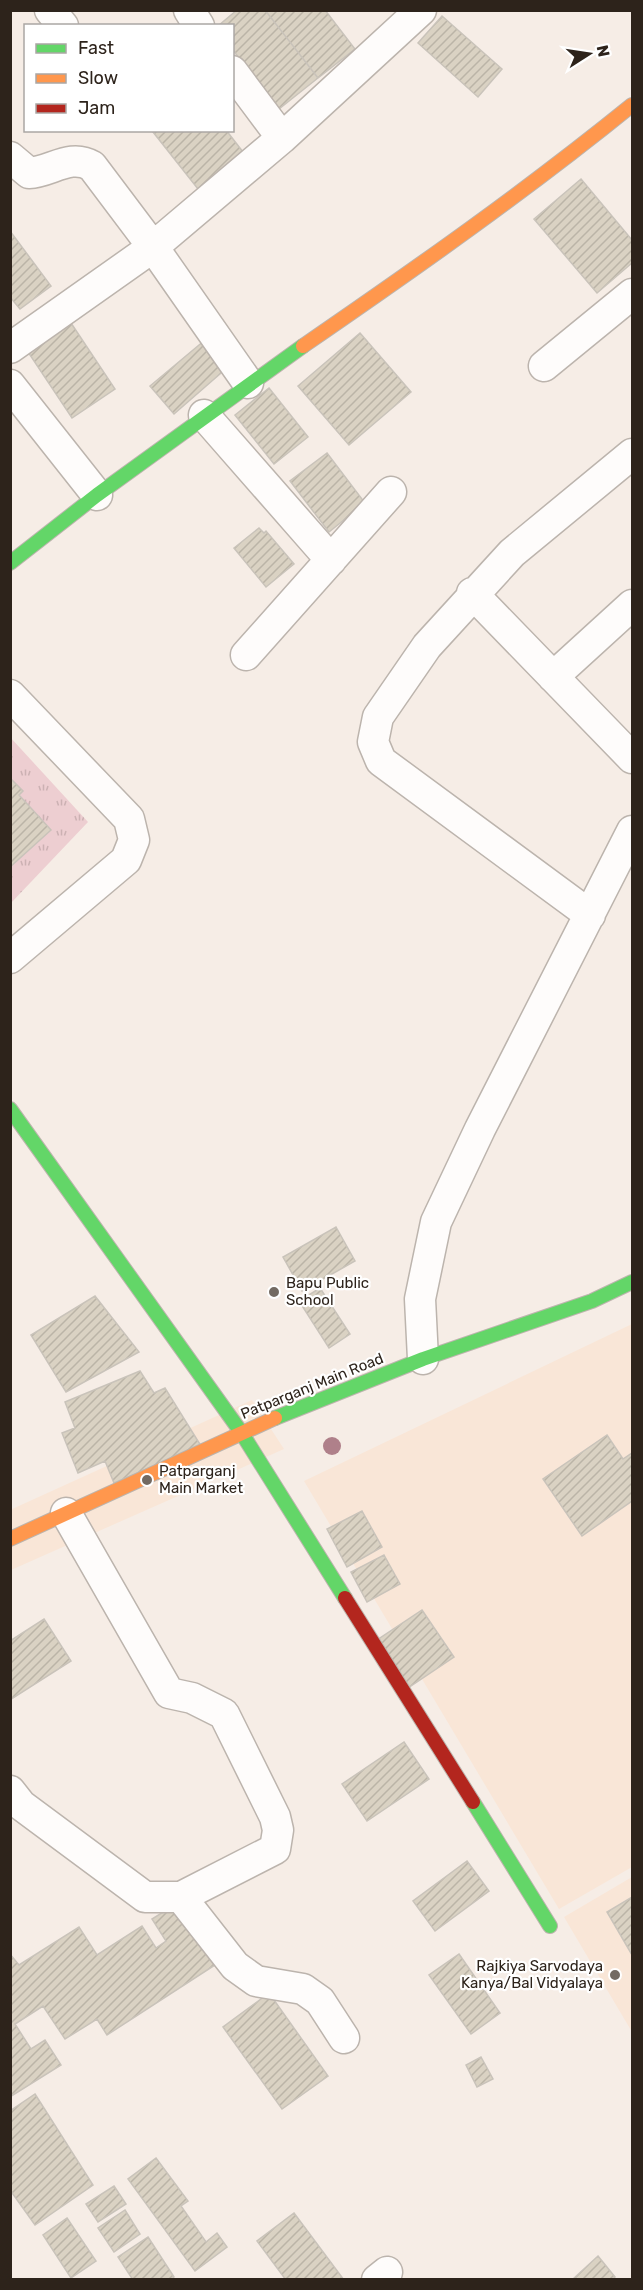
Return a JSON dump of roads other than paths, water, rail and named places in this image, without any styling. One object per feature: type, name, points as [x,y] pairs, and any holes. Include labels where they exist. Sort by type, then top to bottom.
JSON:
[{"type":"street","points":[[50,10],[61,24]]},
{"type":"street","points":[[189,10],[198,24]]},
{"type":"street","points":[[10,348],[153,247],[282,138],[420,10]]},
{"type":"street","points":[[234,74],[282,138]]},
{"type":"street","points":[[10,563],[248,382],[422,265],[552,170],[633,105]]},
{"type":"street","points":[[10,157],[29,173],[42,172],[70,160],[82,160],[92,166],[153,247],[248,382]]},
{"type":"street","points":[[544,366],[633,294]]},
{"type":"street","points":[[10,385],[97,495]]},
{"type":"street","points":[[204,416],[331,560]]},
{"type":"street","points":[[590,915],[381,761],[373,742],[378,717],[427,646],[472,594],[512,553],[633,454]]},
{"type":"street","points":[[246,655],[391,492]]},
{"type":"street","points":[[472,594],[633,758]]},
{"type":"street","points":[[553,677],[633,605]]},
{"type":"street","points":[[10,694],[129,819],[134,840],[126,860],[10,958]]},
{"type":"street","points":[[423,1359],[420,1299],[436,1222],[480,1129],[633,831]]},
{"type":"street","points":[[10,1109],[241,1432],[550,1926]]},
{"type":"street","name":"Patparganj Main Road","points":[[10,1539],[241,1432],[423,1359],[592,1301],[633,1282]]},
{"type":"street","points":[[14,1803],[145,1897],[181,1897],[275,1849],[278,1830],[274,1817],[224,1713],[192,1698],[168,1693],[66,1513]]},
{"type":"street","points":[[181,1897],[235,1966],[256,1981],[303,1989],[321,2001],[344,2038]]},
{"type":"place","name":"Bapu Public School","points":[[274,1292]]},
{"type":"place","name":"Patparganj Main Market","points":[[147,1480]]},
{"type":"place","name":"Rajkiya Sarvodaya Kanya/Bal Vidyalaya","points":[[615,1975]]}]
